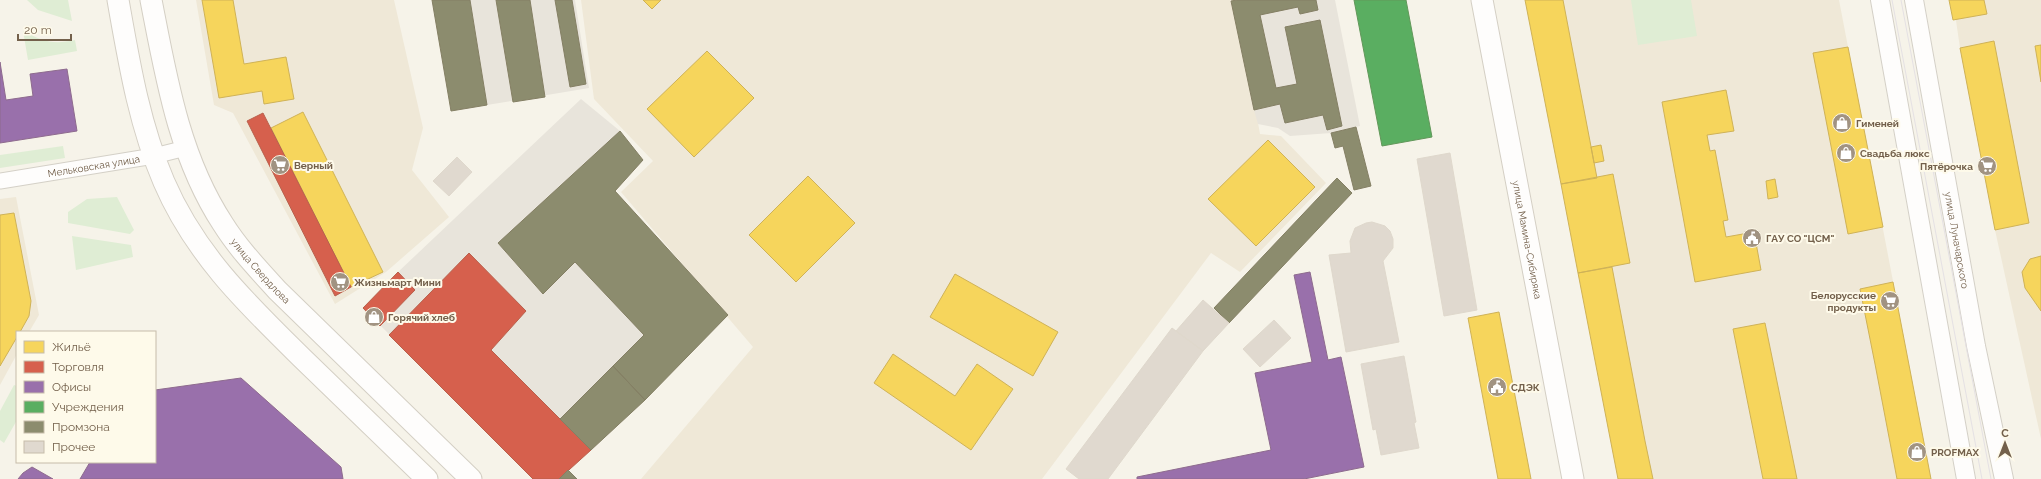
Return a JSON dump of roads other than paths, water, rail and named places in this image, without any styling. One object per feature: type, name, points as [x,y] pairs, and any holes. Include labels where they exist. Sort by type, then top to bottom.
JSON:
[{"type":"main road","points":[[118,0],[141,116],[164,183],[194,240],[222,276],[252,310],[427,479]]},
{"type":"main road","name":"улица Свердлова","points":[[151,0],[172,107],[194,168],[223,224],[248,257],[308,321],[471,479]]},
{"type":"main road","name":"улица Мамина-Сибиряка","points":[[1482,0],[1573,479]]},
{"type":"street","points":[[1880,0],[1966,479]]},
{"type":"street","name":"улица Луначарского","points":[[1914,0],[1976,346],[2004,479]]},
{"type":"street","name":"Мельковская улица","points":[[0,181],[154,156],[186,148]]},
{"type":"tram line","points":[[1892,0],[1982,479]]},
{"type":"tram line","points":[[1901,0],[1991,479]]},
{"type":"place","name":"Гименей","points":[[1842,123]]},
{"type":"place","name":"Свадьба люкс","points":[[1846,153]]},
{"type":"place","name":"Верный","points":[[280,165]]},
{"type":"place","name":"Пятёрочка","points":[[1987,166]]},
{"type":"place","name":"ГАУ СО \"ЦСМ\"","points":[[1752,238]]},
{"type":"place","name":"Жизньмарт Мини","points":[[340,282]]},
{"type":"place","name":"Белорусские продукты","points":[[1890,301]]},
{"type":"place","name":"Горячий хлеб","points":[[374,317]]},
{"type":"place","name":"СДЭК","points":[[1497,387]]},
{"type":"place","name":"PROFMAX","points":[[1917,452]]}]
